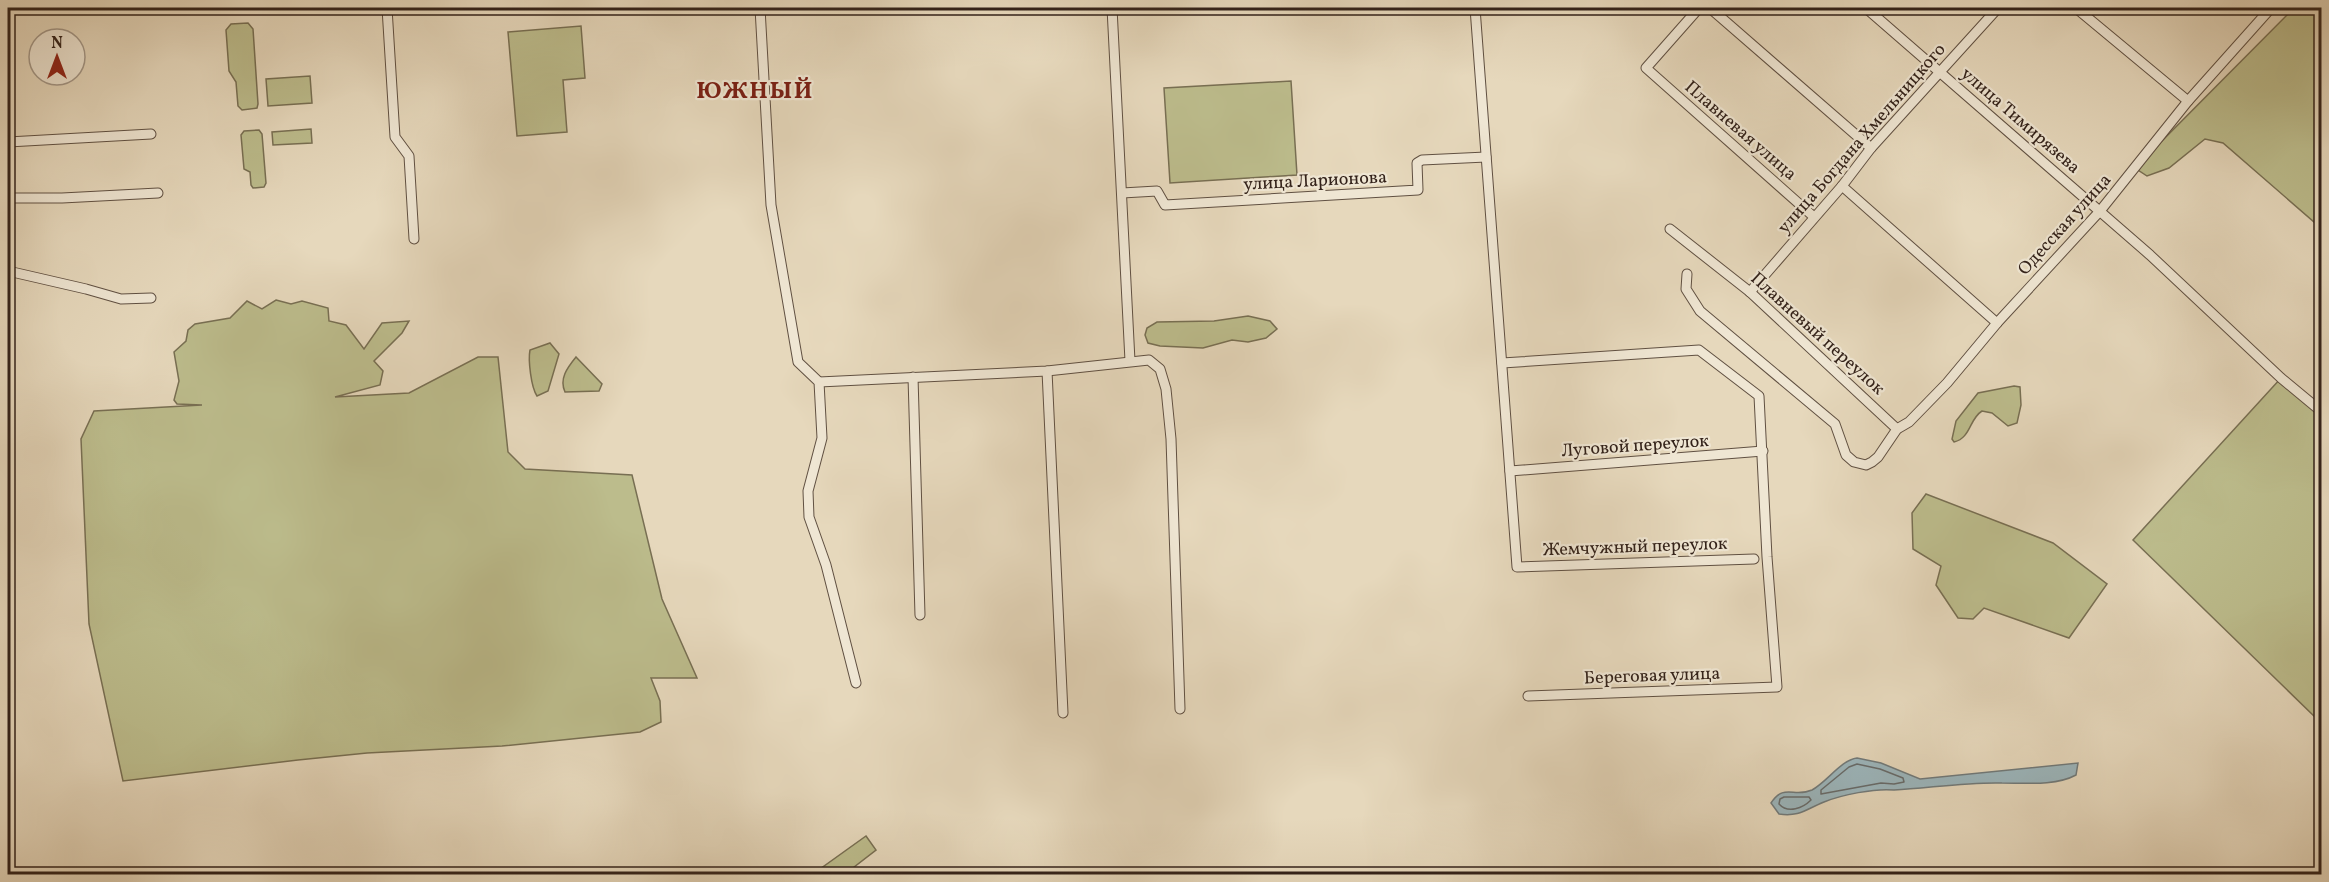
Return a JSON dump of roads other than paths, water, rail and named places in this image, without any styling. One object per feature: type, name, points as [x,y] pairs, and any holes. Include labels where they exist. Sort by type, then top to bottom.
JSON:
[{"type":"street","points":[[387,8],[395,137],[409,156],[414,239]]},
{"type":"street","points":[[760,8],[771,205],[798,362],[819,382],[822,438],[808,491],[809,517],[826,564],[856,683]]},
{"type":"street","points":[[1112,8],[1130,361]]},
{"type":"street","points":[[1475,8],[1510,471]]},
{"type":"street","name":"Плавневая улица","points":[[1699,8],[1646,68],[1814,217]]},
{"type":"street","points":[[1710,8],[1871,148]]},
{"type":"street","name":"улица Тимирязева","points":[[1866,8],[2150,255],[2282,378],[2322,411]]},
{"type":"street","name":"улица Богдана Хмельницкого","points":[[1750,292],[1842,186],[1871,148],[1998,8]]},
{"type":"street","points":[[2076,8],[2188,101]]},
{"type":"street","name":"Одесская улица","points":[[1688,274],[1686,289],[1700,311],[1835,424],[1846,455],[1854,462],[1866,465],[1878,457],[1897,429],[1921,411],[1997,323],[2100,211],[2188,101],[2271,8]]},
{"type":"street","points":[[8,142],[151,134]]},
{"type":"street","name":"улица Ларионова","points":[[1122,193],[1157,191],[1165,204],[1418,190],[1416,168],[1417,163],[1422,160],[1486,157]]},
{"type":"street","points":[[1842,186],[1997,323]]},
{"type":"street","points":[[8,198],[158,193]]},
{"type":"street","name":"Плавневый переулок","points":[[1670,229],[1750,292],[1897,429]]},
{"type":"street","points":[[8,271],[86,288],[121,299],[151,298]]},
{"type":"street","points":[[1502,363],[1699,350],[1759,396],[1763,451]]},
{"type":"street","points":[[819,382],[1047,371],[1149,360],[1160,369],[1166,389],[1171,439],[1180,709]]},
{"type":"street","points":[[1047,371],[1063,713]]},
{"type":"street","points":[[913,377],[920,615]]},
{"type":"street","name":"Луговой переулок","points":[[1510,471],[1763,451]]},
{"type":"street","name":"Береговая улица","points":[[1527,696],[1777,687],[1767,557],[1763,451]]},
{"type":"street","name":"Жемчужный переулок","points":[[1510,471],[1516,567],[1754,559]]},
{"type":"water","points":[[1857,758],[1881,763],[1920,779],[2078,763],[2076,775],[2059,781],[1975,783],[1868,791],[1831,799],[1803,812],[1792,814],[1779,814],[1771,803],[1785,792],[1800,793],[1812,790],[1845,763]]},
{"type":"district","name":"ЮЖНЫЙ","points":[[755,90]]}]
